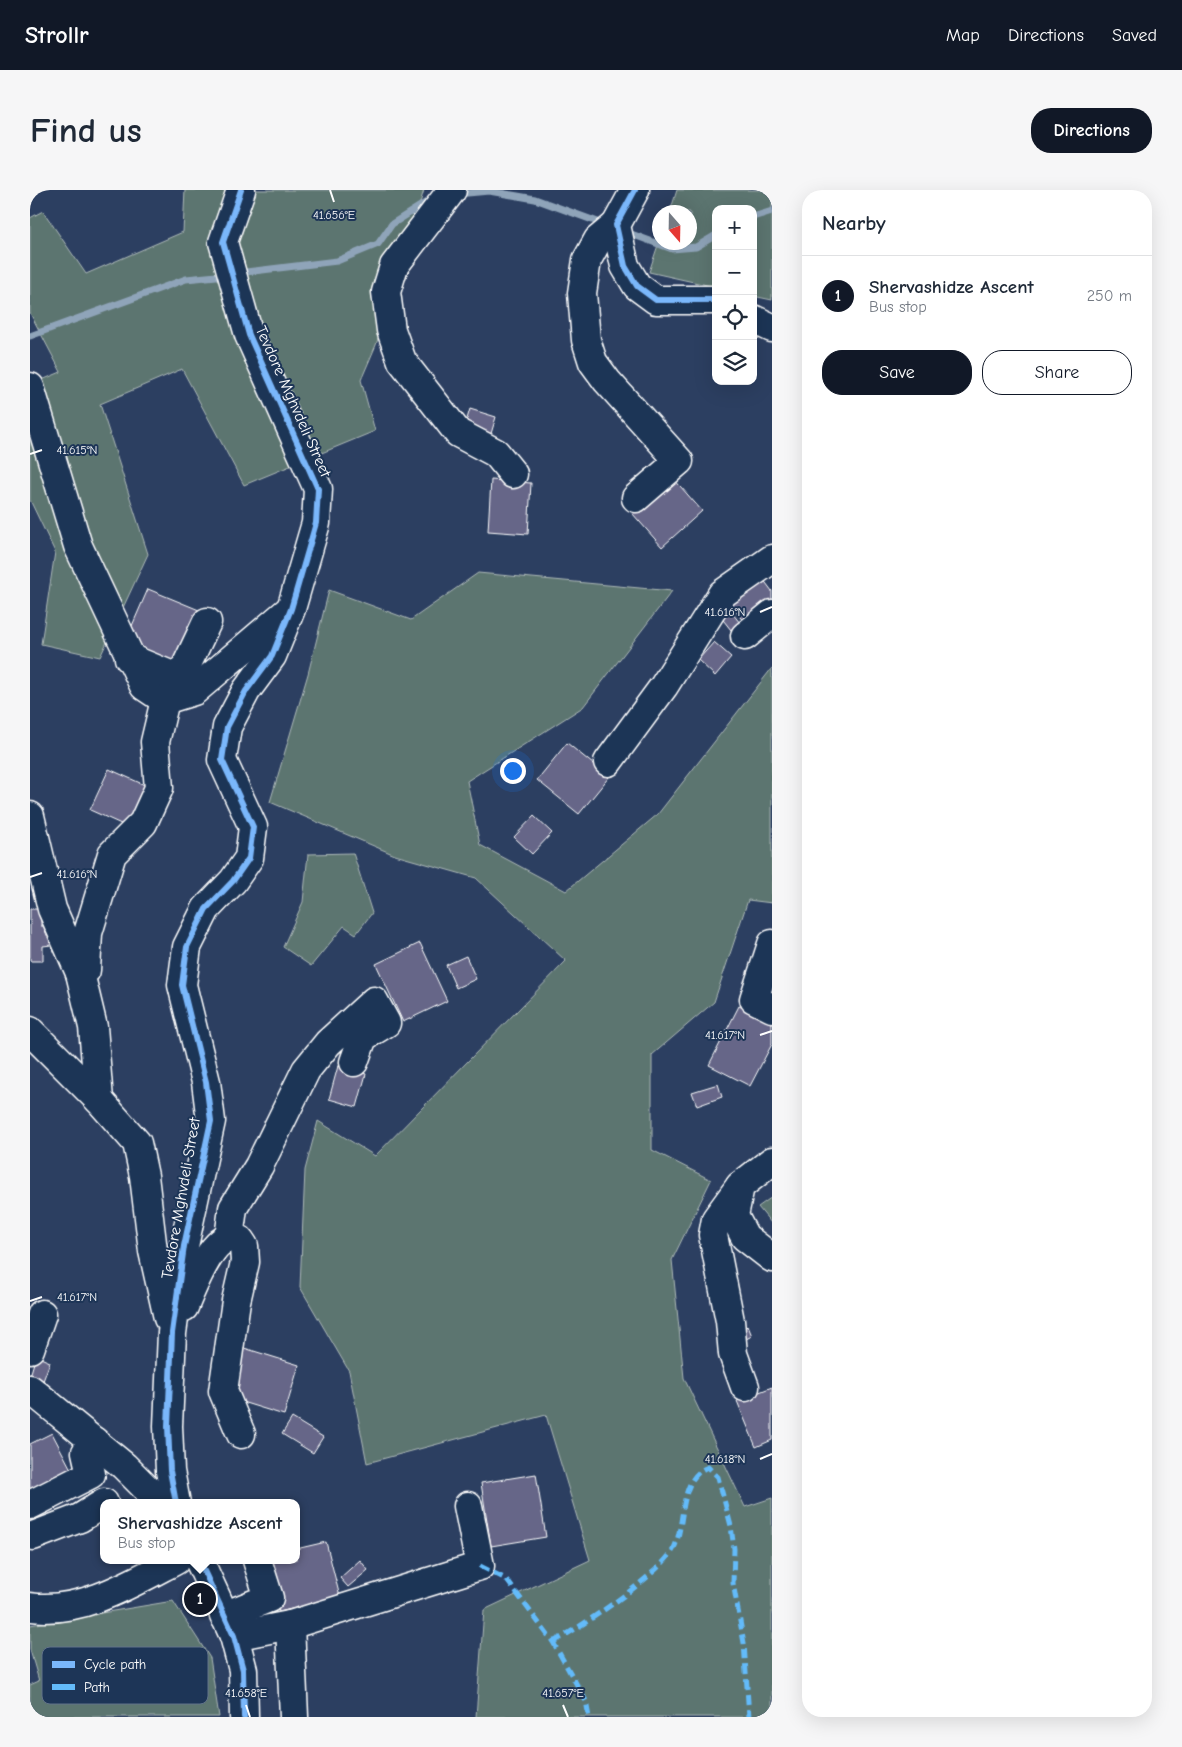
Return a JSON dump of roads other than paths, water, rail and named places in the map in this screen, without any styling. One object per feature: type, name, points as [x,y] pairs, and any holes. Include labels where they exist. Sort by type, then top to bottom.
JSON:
[{"type":"street","name":"Tevdore Mghvdeli Street","points":[[172,1499],[168,1426],[172,1333],[184,1246],[211,1121],[206,1082],[182,985],[186,948],[206,909],[233,881],[249,858],[253,827],[222,760],[227,727],[246,691],[272,656],[291,609],[316,523],[318,489],[249,335],[223,242],[241,190]]},
{"type":"street","points":[[452,190],[394,266],[386,292],[391,330],[402,361],[458,433],[496,452],[513,474]]},
{"type":"street","points":[[635,190],[616,225],[598,240],[586,260],[582,293],[586,340],[593,362],[607,381],[678,460],[636,498]]},
{"type":"street","points":[[616,225],[625,266],[637,286],[656,300],[712,300]]},
{"type":"street","points":[[757,321],[772,328]]},
{"type":"street","points":[[30,387],[78,546],[129,658],[144,686],[166,700]]},
{"type":"street","points":[[608,762],[664,686],[722,594],[772,559]]},
{"type":"street","points":[[166,700],[194,691],[291,609]]},
{"type":"street","points":[[745,636],[772,614]]},
{"type":"street","points":[[129,658],[180,679],[207,622]]},
{"type":"street","points":[[80,973],[86,970],[88,933],[112,854],[143,823],[159,788],[155,742],[166,700]]},
{"type":"street","points":[[30,816],[52,908],[80,973],[94,1027],[99,1100]]},
{"type":"street","points":[[772,944],[754,999],[772,1008]]},
{"type":"street","points":[[229,1238],[233,1208],[259,1166],[306,1070],[328,1043],[374,1001],[386,1023],[363,1038],[354,1062]]},
{"type":"street","points":[[30,1030],[99,1100],[137,1144],[144,1176],[153,1251],[172,1333]]},
{"type":"street","points":[[745,1387],[733,1354],[730,1321],[713,1235],[716,1219],[740,1186],[772,1161]]},
{"type":"street","points":[[740,1186],[734,1216],[744,1237],[772,1258]]},
{"type":"street","points":[[172,1333],[202,1268],[218,1244],[229,1238],[240,1240],[244,1246],[245,1262],[236,1301],[223,1391],[241,1434]]},
{"type":"street","points":[[30,1349],[42,1314]]},
{"type":"street","points":[[30,1390],[94,1441],[157,1499]]},
{"type":"street","points":[[30,1505],[91,1474],[86,1452],[94,1441]]},
{"type":"street","points":[[109,1499],[136,1478]]},
{"type":"street","points":[[33,1536],[80,1518],[100,1506]]},
{"type":"street","points":[[229,1626],[290,1625],[480,1566],[468,1506]]},
{"type":"street","points":[[30,1607],[47,1610],[76,1605],[104,1595],[168,1564]]},
{"type":"street","points":[[201,1564],[229,1626],[243,1670],[244,1717]]},
{"type":"street","points":[[229,1626],[268,1598],[258,1564]]},
{"type":"street","points":[[290,1625],[294,1717]]},
{"type":"waterway","points":[[457,194],[489,191],[535,199],[606,225]]},
{"type":"waterway","points":[[238,273],[337,261],[378,244],[392,224],[430,200]]},
{"type":"waterway","points":[[757,216],[772,211]]},
{"type":"waterway","points":[[623,231],[672,249],[696,247],[712,237]]},
{"type":"waterway","points":[[30,336],[186,279],[227,275]]},
{"type":"place","name":"Shervashidze Ascent","points":[[200,1599]]}]
